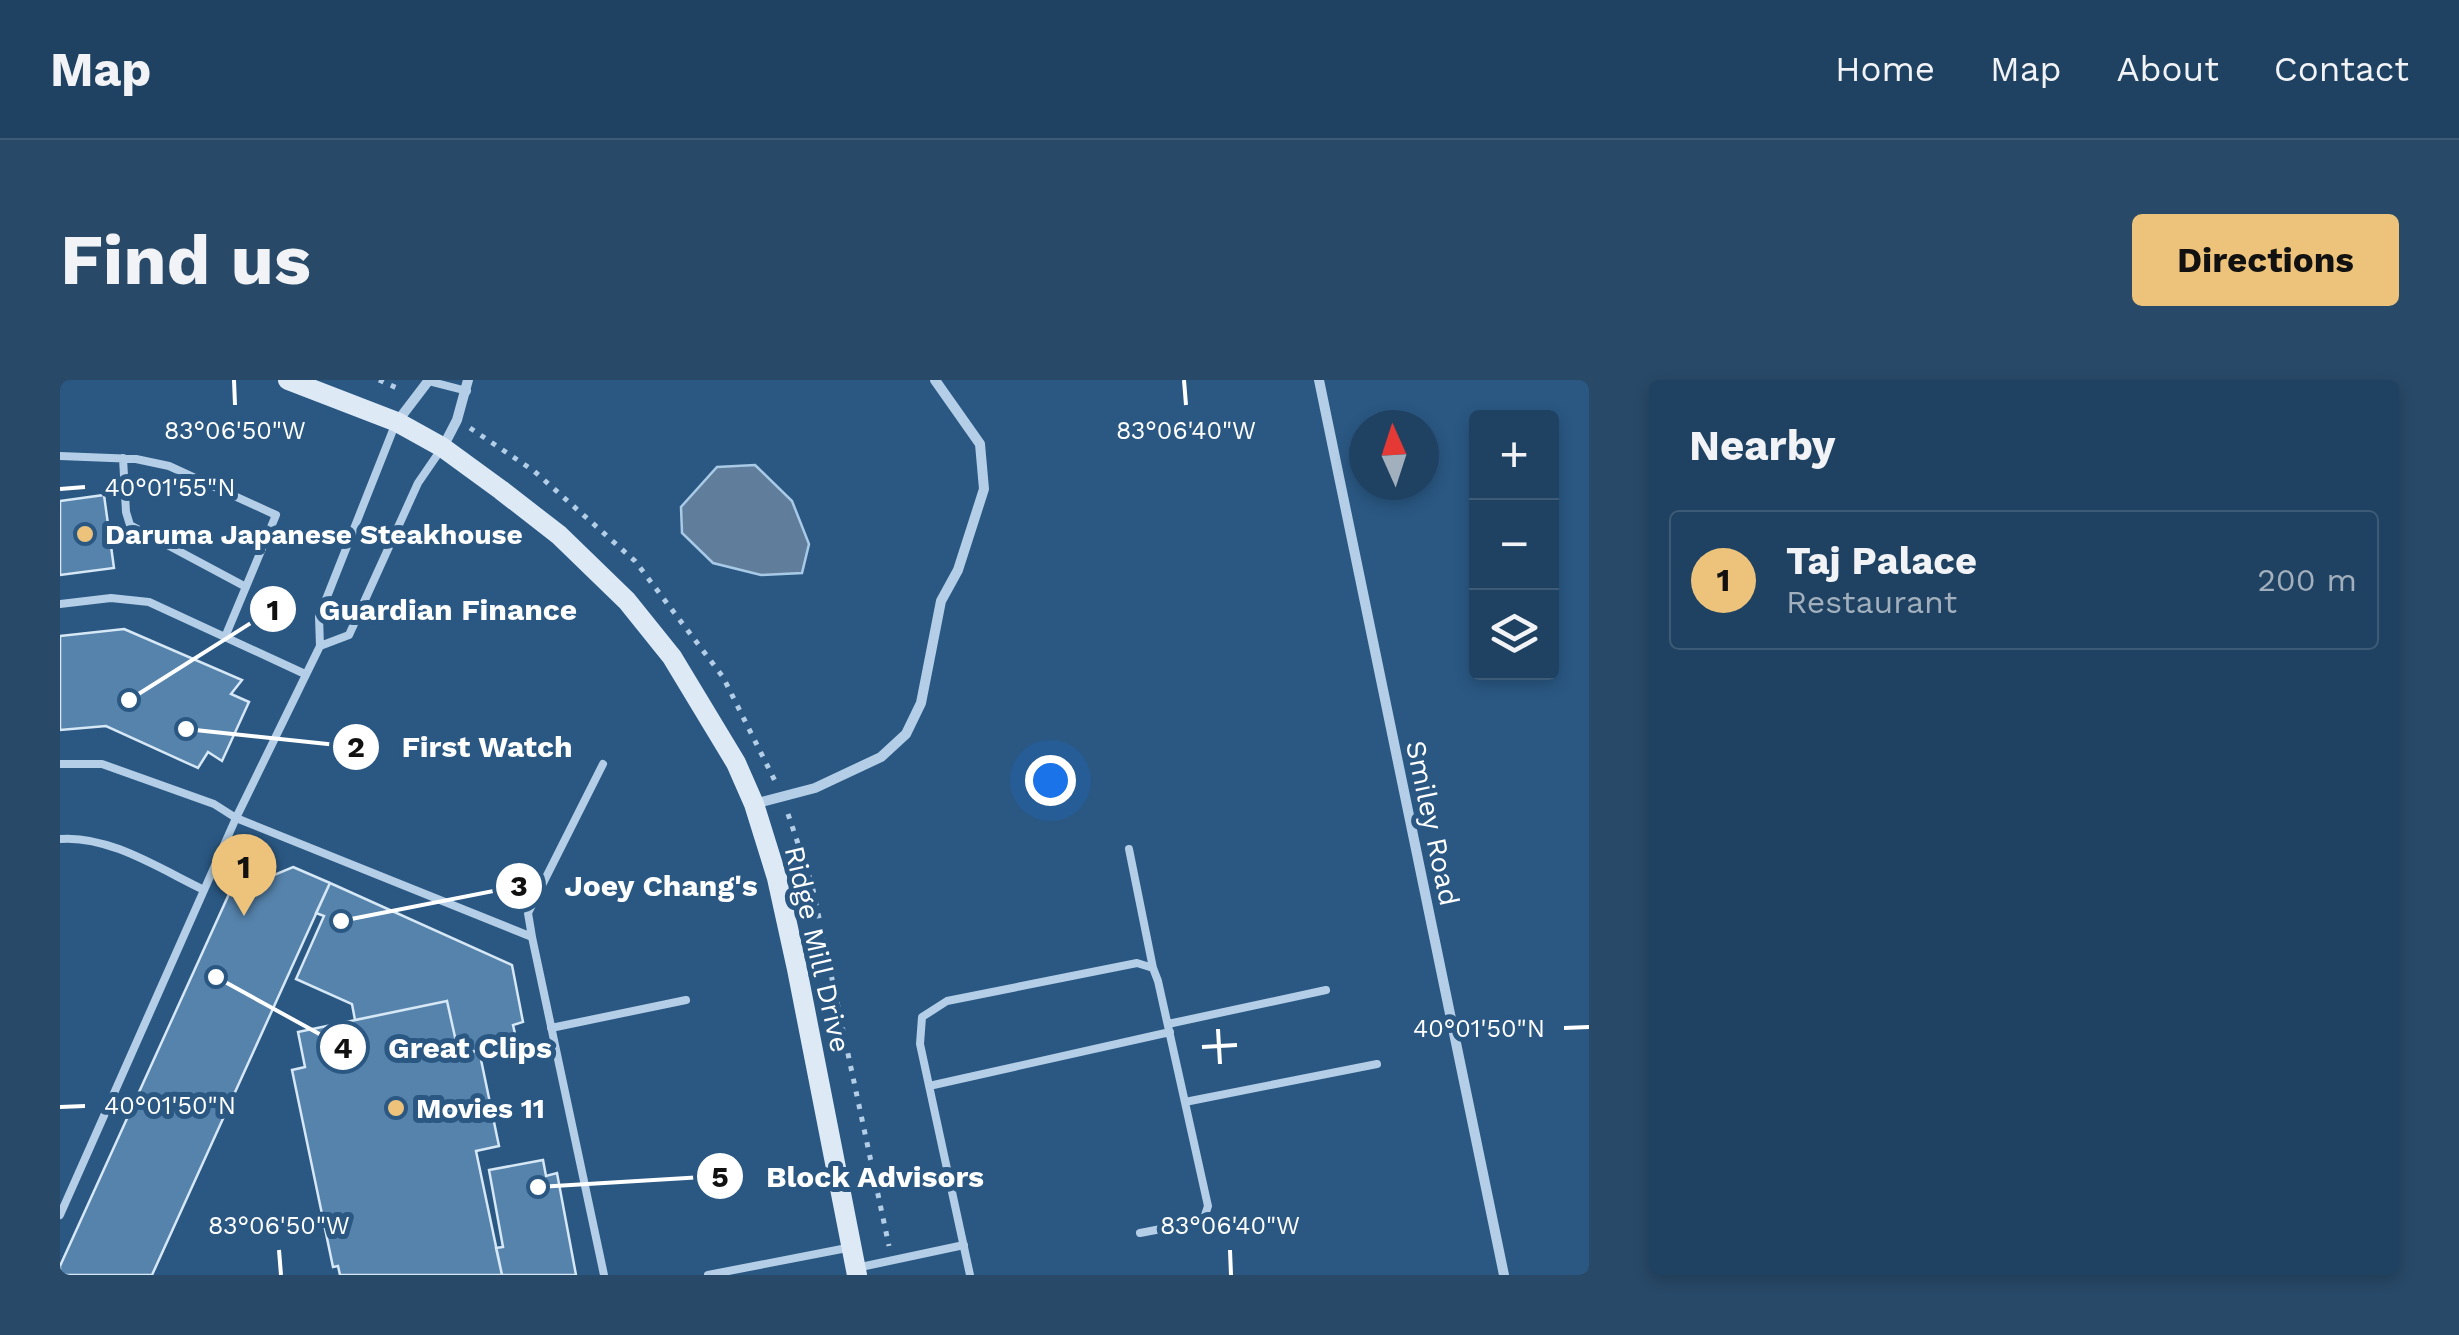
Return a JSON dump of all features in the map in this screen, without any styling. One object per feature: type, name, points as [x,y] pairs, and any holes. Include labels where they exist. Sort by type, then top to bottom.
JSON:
[{"type":"main road","name":"Ridge Mill Drive","points":[[288,380],[396,422],[442,448],[559,535],[627,601],[681,671],[736,763],[754,804],[777,878],[855,1264]]},
{"type":"street","points":[[754,804],[815,788],[881,758],[906,734],[921,703],[941,601],[958,570],[984,489],[980,444],[934,380]]},
{"type":"street","name":"Smiley Road","points":[[1319,380],[1504,1275]]},
{"type":"street","points":[[396,422],[428,381]]},
{"type":"street","points":[[442,448],[457,420],[468,386]]},
{"type":"lane","points":[[428,381],[468,386]]},
{"type":"lane","points":[[60,1215],[236,818],[320,646],[320,617],[396,422]]},
{"type":"lane","points":[[320,646],[349,635],[418,483],[442,448]]},
{"type":"lane","points":[[60,456],[122,458],[169,466],[276,516],[226,637]]},
{"type":"lane","points":[[122,458],[130,525],[246,587]]},
{"type":"lane","points":[[60,604],[111,598],[149,602],[305,674]]},
{"type":"lane","points":[[60,764],[102,764],[214,804],[236,818],[532,937]]},
{"type":"lane","points":[[603,764],[528,913],[604,1275]]},
{"type":"lane","points":[[60,839],[102,842],[204,890]]},
{"type":"lane","points":[[1129,849],[1208,1206],[1202,1221],[1140,1233]]},
{"type":"lane","points":[[970,1275],[920,1044],[922,1016],[947,1001],[1137,962],[1153,968]]},
{"type":"lane","points":[[929,1086],[1326,990]]},
{"type":"lane","points":[[551,1028],[686,1000]]},
{"type":"lane","points":[[1185,1102],[1377,1064]]},
{"type":"lane","points":[[708,1275],[855,1264],[964,1246]]},
{"type":"water","points":[[755,465],[792,501],[809,544],[802,573],[761,575],[713,563],[682,533],[681,507],[717,467]]},
{"type":"building","name":"Daruma Japanese Steakhouse","points":[[104,495],[114,568],[60,575],[60,501]]},
{"type":"building","points":[[124,629],[242,680],[231,694],[249,702],[222,761],[208,752],[198,768],[106,726],[60,730],[60,636]]},
{"type":"building","points":[[293,867],[330,883],[152,1275],[60,1275],[60,1266],[229,894]]},
{"type":"building","points":[[330,883],[512,965],[523,1022],[513,1025],[517,1042],[459,1055],[447,1001],[355,1020],[352,1004],[296,979],[324,916],[316,913]]},
{"type":"building","name":"Movies 11","points":[[447,1001],[459,1055],[479,1050],[499,1146],[476,1151],[502,1275],[340,1275],[338,1266],[333,1267],[292,1070],[305,1067],[298,1032]]},
{"type":"building","points":[[543,1160],[546,1176],[557,1173],[576,1275],[502,1275],[496,1248],[503,1247],[489,1170]]},
{"type":"place","name":"Daruma Japanese Steakhouse","points":[[85,534]]},
{"type":"place","name":"Guardian Finance","points":[[129,700]]},
{"type":"place","name":"First Watch","points":[[186,729]]},
{"type":"place","name":"Taj Palace","points":[[244,916]]},
{"type":"place","name":"Joey Chang's","points":[[341,921]]},
{"type":"place","name":"Great Clips","points":[[216,977]]},
{"type":"place","name":"Movies 11","points":[[396,1108]]},
{"type":"place","name":"Block Advisors","points":[[538,1187]]}]
